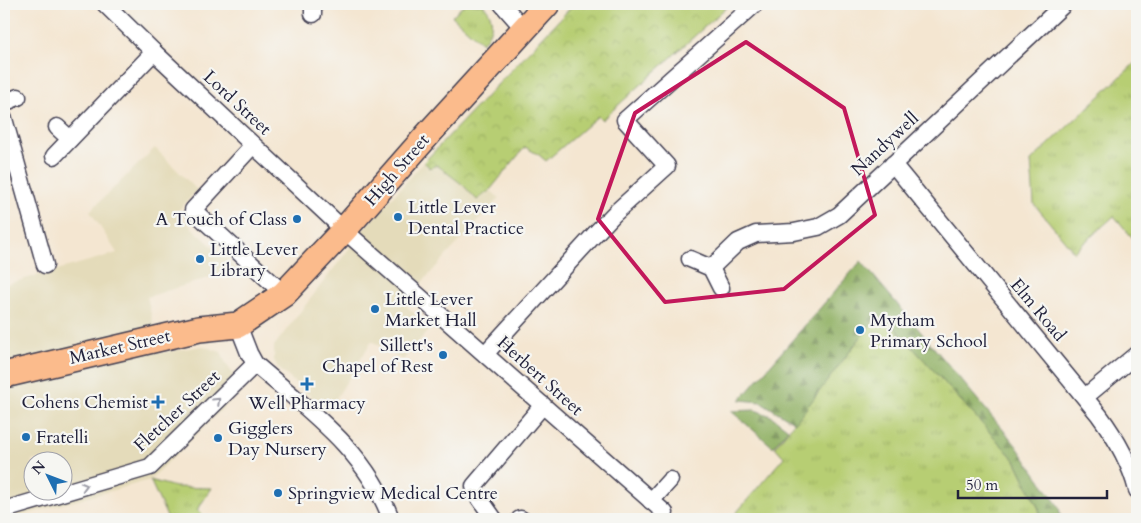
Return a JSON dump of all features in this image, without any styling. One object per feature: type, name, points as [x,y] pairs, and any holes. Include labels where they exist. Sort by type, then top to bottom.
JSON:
[{"type":"main road","name":"High Street","points":[[238,326],[284,294],[547,4]]},
{"type":"main road","name":"Market Street","points":[[4,375],[199,329],[238,326]]},
{"type":"street","name":"Lord Street","points":[[105,4],[344,230]]},
{"type":"street","points":[[502,4],[524,29]]},
{"type":"street","points":[[485,354],[601,227],[667,166],[625,120],[755,4]]},
{"type":"street","name":"Nandywell","points":[[711,268],[738,242],[756,234],[794,232],[818,227],[839,215],[1064,4]]},
{"type":"street","points":[[54,156],[154,52]]},
{"type":"street","points":[[4,118],[45,265]]},
{"type":"street","points":[[57,127],[70,139]]},
{"type":"street","points":[[253,145],[193,210],[284,294]]},
{"type":"street","name":"Elm Road","points":[[893,164],[1085,397],[1115,437],[1126,459],[1137,490]]},
{"type":"street","name":"Herbert Street","points":[[344,230],[665,513]]},
{"type":"street","points":[[690,259],[711,268],[720,288]]},
{"type":"street","points":[[238,326],[255,364],[339,437],[356,456],[379,492],[391,519]]},
{"type":"street","points":[[1085,397],[1137,354]]},
{"type":"street","name":"Fletcher Street","points":[[4,510],[150,467],[255,364]]},
{"type":"street","points":[[494,519],[475,492],[474,486],[543,405]]},
{"type":"street","points":[[651,501],[670,480]]},
{"type":"highlighted area","points":[[746,42],[844,108],[875,215],[784,289],[665,302],[598,219],[635,113]]},
{"type":"shaded area","points":[[155,148],[197,190],[176,213],[237,269],[147,297],[160,353],[202,346],[221,352],[226,364],[243,388],[150,480],[4,519],[4,285],[117,253],[90,211]]},
{"type":"shaded area","points":[[424,162],[430,167],[437,165],[463,185],[477,200],[490,190],[499,198],[403,303],[430,328],[403,360],[372,341],[328,411],[278,368],[274,360],[274,346],[365,228]]},
{"type":"green space","points":[[465,4],[483,4],[490,14],[491,28],[482,43],[452,16]]},
{"type":"green space","points":[[574,4],[730,4],[602,120],[598,116],[546,161],[525,147],[490,190],[477,200],[463,185],[437,165],[430,168],[424,162]]},
{"type":"green space","points":[[1137,61],[1137,243],[1114,216],[1074,252],[1034,204],[1031,161]]},
{"type":"green space","points":[[861,261],[1015,444],[1059,507],[1061,519],[1041,519],[1039,509],[1015,460],[885,317],[877,316],[795,423],[761,402],[740,400]]},
{"type":"green space","name":"Mytham Primary School","points":[[877,316],[885,317],[1015,460],[1039,509],[1041,519],[731,519],[784,457],[775,447]]},
{"type":"green space","points":[[755,410],[771,416],[788,429],[773,447],[731,411]]},
{"type":"green space","points":[[150,480],[175,487],[212,488],[197,510],[207,519],[168,519]]},
{"type":"place","name":"Little Lever Dental Practice","points":[[398,217]]},
{"type":"place","name":"A Touch of Class","points":[[297,219]]},
{"type":"place","name":"Little Lever Library","points":[[200,259]]},
{"type":"place","name":"Little Lever Market Hall","points":[[375,309]]},
{"type":"place","name":"Mytham Primary School","points":[[860,330]]},
{"type":"place","name":"Sillett's Chapel of Rest","points":[[443,355]]},
{"type":"place","name":"Well Pharmacy","points":[[307,384]]},
{"type":"place","name":"Cohens Chemist","points":[[158,402]]},
{"type":"place","name":"Fratelli","points":[[26,437]]},
{"type":"place","name":"Gigglers Day Nursery","points":[[218,438]]},
{"type":"place","name":"Springview Medical Centre","points":[[278,493]]}]
